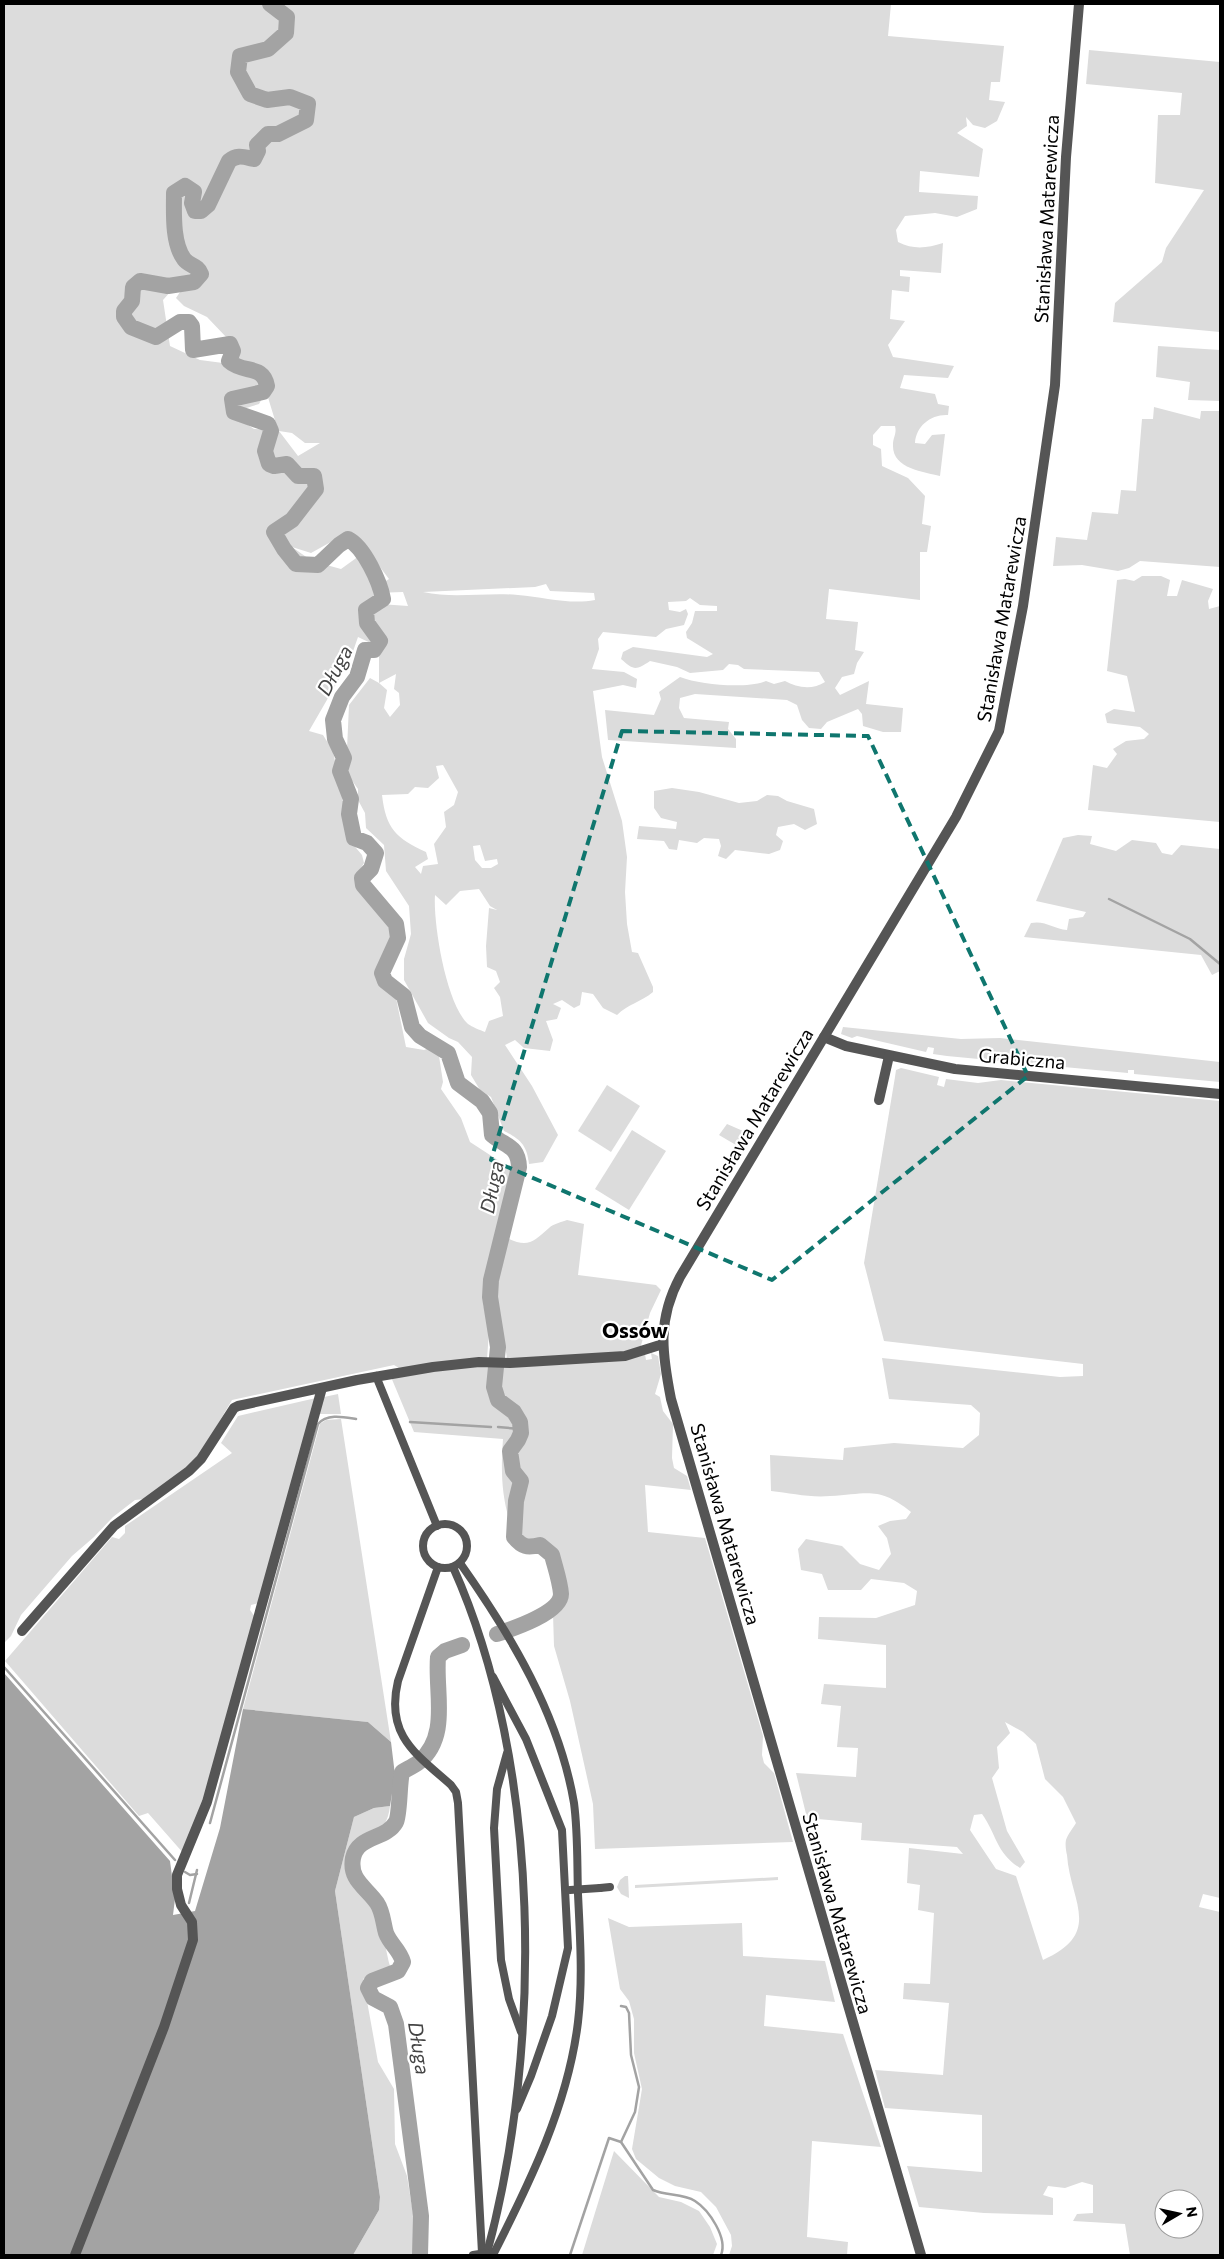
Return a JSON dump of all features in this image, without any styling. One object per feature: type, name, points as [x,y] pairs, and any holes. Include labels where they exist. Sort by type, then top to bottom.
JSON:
[{"type":"street","name":"Stanisława Matarewicza","points":[[921,2255],[671,1399],[663,1344],[666,1308],[680,1277],[956,817],[999,731],[1023,606],[1055,386],[1067,148],[1079,4]]},
{"type":"street","name":"Grabiczna","points":[[824,1036],[841,1044],[955,1069],[1220,1094]]},
{"type":"street","points":[[879,1100],[889,1056]]},
{"type":"street","points":[[22,1631],[114,1526],[189,1471],[201,1459],[234,1408],[376,1376],[478,1362],[510,1363],[624,1356],[663,1344]]},
{"type":"street","points":[[376,1376],[437,1526]]},
{"type":"street","points":[[75,2255],[164,2027],[193,1940],[192,1922],[181,1905],[177,1888],[177,1876],[207,1802],[322,1388]]},
{"type":"street","points":[[454,1525],[465,1535],[468,1549],[457,1565],[438,1567],[428,1561],[423,1547],[427,1533],[437,1526],[454,1525]]},
{"type":"street","points":[[457,1565],[497,1617],[512,1643],[542,1702],[568,1774],[574,1806],[582,1972],[578,2024],[562,2091],[540,2157],[489,2254]]},
{"type":"street","points":[[457,1565],[489,1671],[508,1752],[520,1835],[525,2001],[513,2118],[489,2254]]},
{"type":"street","points":[[438,1567],[396,1691],[400,1733],[412,1751],[456,1792],[458,1803],[489,2254]]},
{"type":"street","points":[[489,1671],[526,1739],[562,1830],[568,1890],[568,1948],[559,1988],[541,2049],[513,2118]]},
{"type":"street","points":[[508,1752],[497,1789],[494,1811],[501,1960],[508,1999],[522,2037]]},
{"type":"street","points":[[568,1890],[610,1887]]},
{"type":"street","points":[[472,2255],[489,2254]]},
{"type":"highlighted area","points":[[622,731],[868,736],[1028,1076],[772,1280],[491,1160]]},
{"type":"shaded area","points":[[4,4],[891,4],[888,36],[1004,46],[1000,82],[991,82],[989,100],[1005,102],[997,121],[985,128],[973,125],[966,117],[967,126],[957,133],[983,149],[979,177],[920,171],[919,192],[978,196],[977,209],[957,217],[935,213],[905,216],[896,230],[898,242],[910,246],[926,247],[943,243],[941,273],[900,270],[900,276],[910,277],[909,292],[892,290],[890,319],[905,321],[888,345],[893,357],[954,366],[948,378],[904,375],[900,388],[935,394],[938,404],[949,406],[948,415],[930,419],[921,426],[915,443],[925,444],[932,435],[945,434],[940,476],[910,468],[898,459],[894,453],[893,445],[896,431],[895,426],[881,426],[873,435],[873,445],[881,449],[882,466],[908,478],[925,496],[922,524],[931,526],[927,552],[920,552],[920,600],[829,589],[826,619],[858,622],[855,650],[864,652],[857,663],[854,674],[842,677],[835,688],[840,695],[869,681],[866,704],[903,708],[901,732],[883,732],[863,726],[862,714],[858,709],[827,722],[821,729],[809,728],[802,720],[797,705],[787,700],[695,694],[680,698],[679,708],[684,718],[729,722],[728,729],[736,739],[736,748],[608,740],[605,710],[654,715],[661,699],[659,692],[680,677],[723,685],[747,685],[766,681],[774,684],[785,681],[800,687],[810,687],[825,682],[819,672],[744,669],[738,665],[729,664],[723,670],[690,673],[677,667],[650,661],[635,668],[621,659],[623,652],[633,647],[707,657],[713,654],[687,638],[686,632],[692,623],[695,611],[717,611],[717,606],[700,605],[690,598],[686,601],[668,602],[669,610],[680,612],[686,609],[688,614],[684,625],[666,629],[656,637],[603,632],[598,639],[599,649],[592,669],[624,672],[637,679],[636,688],[623,685],[593,691],[602,757],[622,821],[627,857],[625,892],[627,924],[632,952],[638,953],[653,987],[653,992],[617,1015],[603,1008],[593,994],[582,992],[580,1005],[574,1008],[562,1000],[553,1004],[561,1008],[557,1019],[546,1021],[553,1040],[550,1051],[524,1048],[515,1040],[505,1045],[532,1086],[558,1135],[543,1162],[529,1164],[522,1143],[504,1131],[491,1097],[480,1090],[471,1075],[472,1057],[458,1042],[428,1023],[404,980],[404,959],[411,934],[409,906],[386,871],[384,845],[366,828],[365,813],[358,800],[358,789],[348,775],[349,705],[370,678],[379,683],[379,647],[358,637],[350,660],[309,731],[323,735],[333,751],[351,842],[362,855],[364,863],[357,874],[360,886],[365,895],[387,918],[392,930],[392,940],[381,963],[379,977],[384,985],[395,993],[406,1047],[424,1050],[430,1048],[439,1056],[443,1082],[441,1089],[461,1118],[470,1142],[513,1170],[483,1303],[489,1331],[487,1359],[399,1368],[394,1365],[232,1400],[199,1456],[186,1469],[144,1499],[135,1500],[113,1517],[72,1556],[21,1615],[11,1636],[4,1643]],"holes":[[[180,281],[203,281],[182,289],[176,298],[184,306],[207,317],[227,338],[223,363],[200,360],[170,346],[163,300]],[[266,391],[278,430],[254,429],[239,419],[243,409],[259,404]],[[279,431],[292,433],[305,443],[320,443],[298,456]],[[351,536],[362,543],[389,579],[383,583],[372,567],[359,556],[341,569],[312,561],[292,547],[311,553],[338,538]],[[546,584],[550,591],[594,593],[595,600],[576,602],[506,594],[435,594],[423,592],[535,587]],[[403,592],[408,606],[380,604],[375,593]],[[396,674],[394,689],[399,693],[400,705],[390,717],[384,708],[387,690],[379,683]],[[443,765],[458,792],[454,805],[444,812],[446,827],[434,844],[438,864],[423,866],[421,874],[415,867],[428,859],[426,852],[407,842],[394,831],[386,816],[382,795],[408,794],[415,787],[428,788],[439,778],[436,766]],[[480,845],[485,861],[497,859],[498,864],[491,868],[482,868],[475,860],[473,846]],[[479,889],[490,906],[497,910],[489,908],[486,946],[487,967],[496,971],[500,982],[494,988],[500,997],[503,1016],[489,1021],[485,1032],[468,1024],[460,1014],[453,999],[442,962],[436,924],[435,895],[446,905],[460,891]]]},
{"type":"shaded area","points":[[1089,50],[1220,62],[1220,332],[1113,322],[1115,303],[1162,262],[1166,248],[1204,190],[1155,183],[1158,115],[1180,115],[1182,93],[1086,84]]},
{"type":"shaded area","points":[[1158,346],[1220,350],[1220,401],[1188,400],[1190,382],[1156,377]]},
{"type":"shaded area","points":[[1154,407],[1200,419],[1201,411],[1220,411],[1220,567],[1140,561],[1129,568],[1118,571],[1082,565],[1053,566],[1056,537],[1087,540],[1092,512],[1118,514],[1121,490],[1136,491],[1142,419],[1153,419]]},
{"type":"shaded area","points":[[1142,576],[1161,576],[1170,580],[1167,596],[1177,596],[1182,580],[1213,589],[1208,601],[1209,609],[1220,606],[1220,822],[1088,810],[1093,765],[1107,768],[1117,754],[1113,749],[1126,741],[1144,739],[1149,734],[1140,727],[1107,723],[1105,714],[1114,709],[1135,712],[1127,676],[1107,671],[1117,580],[1134,581]]},
{"type":"shaded area","points":[[672,788],[699,792],[739,803],[757,801],[767,795],[778,796],[787,801],[814,809],[817,824],[805,830],[794,824],[778,827],[776,835],[783,841],[780,850],[769,854],[735,850],[726,859],[718,856],[721,846],[719,839],[704,838],[697,843],[679,840],[677,850],[669,849],[664,841],[637,839],[639,826],[676,829],[677,822],[661,818],[654,808],[654,791]]},
{"type":"shaded area","points":[[1078,835],[1092,836],[1090,844],[1116,851],[1132,840],[1156,843],[1162,853],[1172,855],[1181,845],[1220,849],[1220,971],[1212,975],[1201,955],[1024,937],[1031,923],[1036,922],[1067,930],[1069,919],[1083,917],[1086,912],[1036,901],[1063,838]]},
{"type":"shaded area","points":[[843,1027],[961,1039],[1000,1038],[1220,1062],[1220,1082],[1134,1074],[1134,1070],[1128,1070],[1128,1073],[933,1054],[934,1048],[928,1047],[926,1052],[857,1036],[852,1038],[841,1034]]},
{"type":"shaded area","points":[[901,1068],[939,1077],[937,1085],[944,1087],[946,1079],[978,1083],[1001,1080],[1220,1101],[1220,1898],[1203,1894],[1199,1907],[1220,1912],[1220,2255],[1130,2255],[1125,2224],[1073,2221],[1077,2214],[1093,2213],[1093,2185],[1082,2182],[1065,2188],[1048,2186],[1043,2195],[1053,2198],[1053,2215],[984,2213],[919,2207],[907,2166],[982,2172],[982,2115],[885,2108],[875,2070],[943,2075],[949,2003],[903,1999],[904,1983],[930,1984],[934,1913],[918,1910],[920,1885],[907,1883],[909,1848],[963,1854],[957,1847],[861,1840],[862,1823],[807,1818],[796,1773],[856,1777],[858,1748],[837,1747],[841,1706],[821,1704],[824,1684],[886,1688],[886,1645],[818,1639],[819,1617],[876,1618],[915,1605],[917,1591],[904,1583],[871,1579],[861,1590],[828,1590],[822,1574],[801,1570],[798,1549],[806,1539],[842,1546],[860,1564],[879,1570],[891,1554],[887,1538],[878,1526],[890,1521],[906,1519],[911,1512],[890,1498],[881,1495],[864,1493],[815,1496],[771,1491],[770,1455],[843,1460],[844,1448],[894,1443],[963,1448],[979,1435],[980,1413],[971,1405],[889,1399],[882,1358],[1060,1377],[1083,1376],[1083,1364],[884,1341],[864,1263],[896,1070]],"holes":[[[1005,1722],[1023,1732],[1036,1744],[1045,1779],[1063,1797],[1076,1823],[1067,1838],[1066,1845],[1069,1872],[1077,1901],[1078,1927],[1073,1939],[1062,1950],[1043,1960],[1016,1876],[996,1869],[970,1830],[974,1815],[982,1814],[1006,1856],[1020,1868],[1025,1862],[1007,1831],[992,1778],[999,1768],[997,1747],[1010,1733]]]},
{"type":"shaded area","points":[[607,1085],[640,1106],[611,1152],[578,1131]]},
{"type":"shaded area","points":[[727,1124],[750,1134],[741,1148],[719,1135]]},
{"type":"shaded area","points":[[632,1130],[666,1151],[629,1210],[595,1189]]},
{"type":"shaded area","points":[[567,1220],[584,1224],[578,1275],[656,1285],[661,1290],[650,1313],[640,1349],[630,1352],[507,1359],[495,1318],[494,1298],[496,1278],[507,1238],[520,1243],[530,1242],[553,1225]]},
{"type":"shaded area","points":[[651,1353],[658,1356],[661,1374],[655,1394],[660,1397],[663,1411],[673,1424],[672,1458],[674,1468],[687,1476],[691,1490],[645,1485],[648,1532],[705,1538],[763,1736],[762,1755],[764,1763],[774,1773],[793,1842],[595,1849],[593,1804],[570,1701],[554,1646],[553,1614],[564,1604],[566,1591],[564,1573],[555,1550],[551,1546],[524,1541],[519,1534],[518,1528],[525,1484],[515,1456],[526,1435],[526,1428],[521,1415],[500,1395],[498,1374],[501,1366],[645,1354],[646,1360],[652,1359]]},
{"type":"shaded area","points":[[488,1364],[493,1398],[514,1421],[517,1429],[516,1437],[507,1456],[509,1468],[517,1486],[509,1519],[502,1479],[503,1439],[414,1432],[391,1377]]},
{"type":"shaded area","points":[[338,1394],[341,1414],[319,1414],[324,1397]]},
{"type":"shaded area","points":[[316,1398],[259,1603],[251,1605],[250,1610],[255,1617],[204,1799],[184,1854],[148,1813],[139,1816],[5,1661],[112,1537],[119,1539],[125,1533],[125,1526],[232,1453],[221,1443],[238,1416]]},
{"type":"shaded area","points":[[341,1419],[391,1742],[368,1722],[243,1709],[320,1424],[326,1420]]},
{"type":"shaded area","points":[[4,1673],[170,1861],[175,1899],[173,1915],[195,1911],[220,1828],[243,1709],[368,1722],[391,1742],[395,1775],[390,1806],[374,1808],[354,1817],[335,1891],[380,2197],[379,2210],[353,2255],[4,2255]]},
{"type":"shaded area","points":[[390,1806],[388,1817],[384,1824],[358,1841],[352,1848],[347,1868],[348,1876],[355,1888],[376,1910],[390,1966],[384,1971],[363,1979],[378,2062],[394,2089],[395,2144],[407,2176],[417,2238],[414,2255],[353,2255],[379,2210],[380,2197],[335,1891],[354,1817],[374,1808]]},
{"type":"shaded area","points":[[628,1876],[629,1898],[621,1894],[617,1887],[620,1880]]},
{"type":"shaded area","points":[[778,1877],[778,1880],[635,1888],[635,1885]]},
{"type":"shaded area","points":[[608,1918],[629,1927],[742,1923],[743,1956],[825,1961],[835,2002],[766,1995],[764,2026],[843,2034],[881,2147],[812,2141],[807,2237],[848,2242],[847,2255],[729,2255],[732,2246],[731,2235],[716,2207],[701,2192],[675,2186],[659,2178],[636,2159],[632,2149],[642,2089],[634,2053],[634,2019],[629,2001],[620,1989]]},
{"type":"shaded area","points":[[614,2151],[659,2197],[681,2202],[699,2211],[710,2227],[717,2244],[713,2255],[582,2255]]},
{"type":"waterway","name":"Długa","points":[[270,4],[287,17],[286,33],[268,49],[240,56],[238,72],[250,94],[267,100],[290,97],[308,104],[306,120],[278,134],[268,134],[257,145],[258,151],[254,159],[238,157],[229,161],[208,205],[201,211],[195,211],[192,203],[194,192],[185,186],[174,193],[174,227],[177,245],[184,259],[198,269],[201,274],[194,282],[168,286],[140,281],[133,287],[132,301],[124,311],[124,317],[131,327],[156,337],[180,322],[189,322],[192,326],[193,350],[230,344],[233,351],[229,361],[234,365],[257,372],[265,379],[267,386],[263,392],[232,399],[234,412],[268,424],[271,431],[265,451],[269,464],[274,466],[287,464],[298,476],[314,476],[316,489],[292,520],[274,532],[296,564],[318,565],[348,539],[360,549],[365,557],[375,575],[383,599],[366,610],[367,623],[380,641],[374,650],[365,650],[357,677],[342,697],[333,720],[335,739],[344,758],[340,771],[351,799],[349,814],[354,838],[367,843],[376,853],[371,869],[362,878],[363,885],[396,924],[398,938],[382,973],[385,981],[404,996],[412,1027],[420,1036],[448,1053],[458,1083],[482,1101],[490,1113],[492,1135],[514,1150],[519,1167],[491,1280],[490,1297],[498,1347],[494,1387],[498,1400],[514,1412],[520,1422],[521,1433],[510,1451],[513,1471],[521,1481],[516,1501],[514,1537],[525,1546],[540,1545],[552,1555],[561,1594],[559,1601],[545,1614],[497,1634]]},
{"type":"waterway","points":[[1109,899],[1190,939],[1220,964]]},
{"type":"waterway","points":[[210,1823],[318,1424],[331,1417],[356,1419]]},
{"type":"waterway","points":[[410,1422],[491,1427]]},
{"type":"waterway","points":[[498,1427],[520,1429]]},
{"type":"waterway","name":"Długa","points":[[420,2255],[421,2216],[396,2024],[390,2007],[373,1998],[368,1988],[372,1981],[398,1971],[403,1962],[386,1933],[379,1906],[359,1883],[352,1866],[353,1858],[360,1845],[386,1832],[396,1822],[402,1772],[419,1762],[429,1752],[435,1740],[439,1713],[438,1657],[445,1651],[462,1645]]},
{"type":"waterway","points":[[4,1667],[175,1860]]},
{"type":"waterway","points":[[189,1903],[197,1870]]},
{"type":"waterway","points":[[185,1872],[190,1875],[197,1874]]},
{"type":"waterway","points":[[621,2006],[626,2007],[629,2013],[631,2055],[639,2087],[635,2112],[621,2142]]},
{"type":"waterway","points":[[570,2255],[609,2138],[621,2142],[653,2190],[690,2198],[706,2211],[720,2233],[722,2241],[721,2255]]},
{"type":"district","name":"Ossów","points":[[635,1329]]}]
